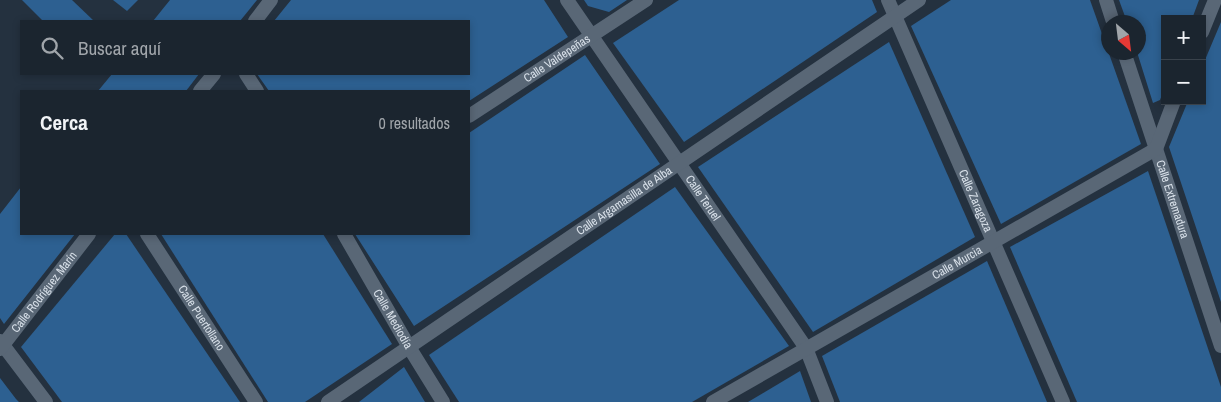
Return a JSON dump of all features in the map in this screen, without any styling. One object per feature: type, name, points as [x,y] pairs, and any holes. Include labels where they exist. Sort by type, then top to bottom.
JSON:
[{"type":"street","points":[[256,20],[271,0]]},
{"type":"street","name":"Calle Teruel","points":[[567,0],[806,348],[827,402]]},
{"type":"street","name":"Calle Valdepeñas","points":[[470,115],[646,0]]},
{"type":"street","name":"Calle Zaragoza","points":[[888,0],[1063,402]]},
{"type":"street","name":"Calle Argamasilla de Alba","points":[[328,402],[919,0]]},
{"type":"street","points":[[1106,0],[1111,15]]},
{"type":"street","points":[[1206,22],[1215,0]]},
{"type":"street","name":"Calle Extremadura","points":[[1127,60],[1221,346]]},
{"type":"street","points":[[201,90],[213,75]]},
{"type":"street","points":[[247,75],[256,90]]},
{"type":"street","points":[[1156,150],[1173,105]]},
{"type":"street","name":"Calle Murcia","points":[[713,402],[1156,150]]},
{"type":"street","name":"Calle Rodríguez Marín","points":[[1,345],[88,235]]},
{"type":"street","name":"Calle Puertollano","points":[[148,235],[256,402]]},
{"type":"street","name":"Calle Mediodía","points":[[345,235],[409,347],[444,402]]},
{"type":"street","points":[[1,345],[46,402]]},
{"type":"building","points":[[22,0],[72,0],[93,20],[42,20]]},
{"type":"building","points":[[113,0],[138,0],[127,11]]},
{"type":"building","points":[[170,0],[257,0],[241,20],[154,20]]},
{"type":"building","points":[[291,0],[544,0],[568,37],[470,100],[470,90],[268,90],[258,75],[470,75],[470,20],[275,20]]},
{"type":"building","points":[[584,0],[627,0],[609,12],[588,6]]},
{"type":"building","points":[[679,0],[872,0],[877,12],[684,142],[613,43]]},
{"type":"building","points":[[951,0],[1090,0],[1101,31],[1101,60],[1111,60],[1141,144],[1001,224],[911,26]]},
{"type":"building","points":[[1119,0],[1199,0],[1193,15],[1161,15],[1161,97],[1160,100],[1153,103],[1140,60],[1146,60],[1146,15],[1124,15]]},
{"type":"building","points":[[1221,22],[1221,302],[1169,147],[1186,105],[1206,105],[1206,58]]},
{"type":"building","points":[[889,42],[975,237],[813,332],[698,167]]},
{"type":"building","points":[[585,55],[660,164],[414,326],[356,235],[470,235],[470,132]]},
{"type":"building","points":[[111,75],[198,75],[187,90],[99,90]]},
{"type":"building","points":[[1148,171],[1221,387],[1221,402],[1077,402],[1010,247]]},
{"type":"building","points":[[675,187],[789,346],[692,402],[459,402],[429,355]]},
{"type":"building","points":[[20,188],[20,235],[74,235],[4,324],[0,318],[0,214]]},
{"type":"building","points":[[114,235],[127,235],[240,402],[62,402],[21,347]]},
{"type":"building","points":[[162,235],[324,235],[392,344],[305,402],[268,402]]},
{"type":"building","points":[[987,261],[1047,402],[840,402],[822,356]]},
{"type":"building","points":[[404,367],[425,402],[359,402]]},
{"type":"building","points":[[800,371],[811,402],[748,402]]},
{"type":"building","points":[[0,378],[16,399],[19,402],[0,402]]}]
